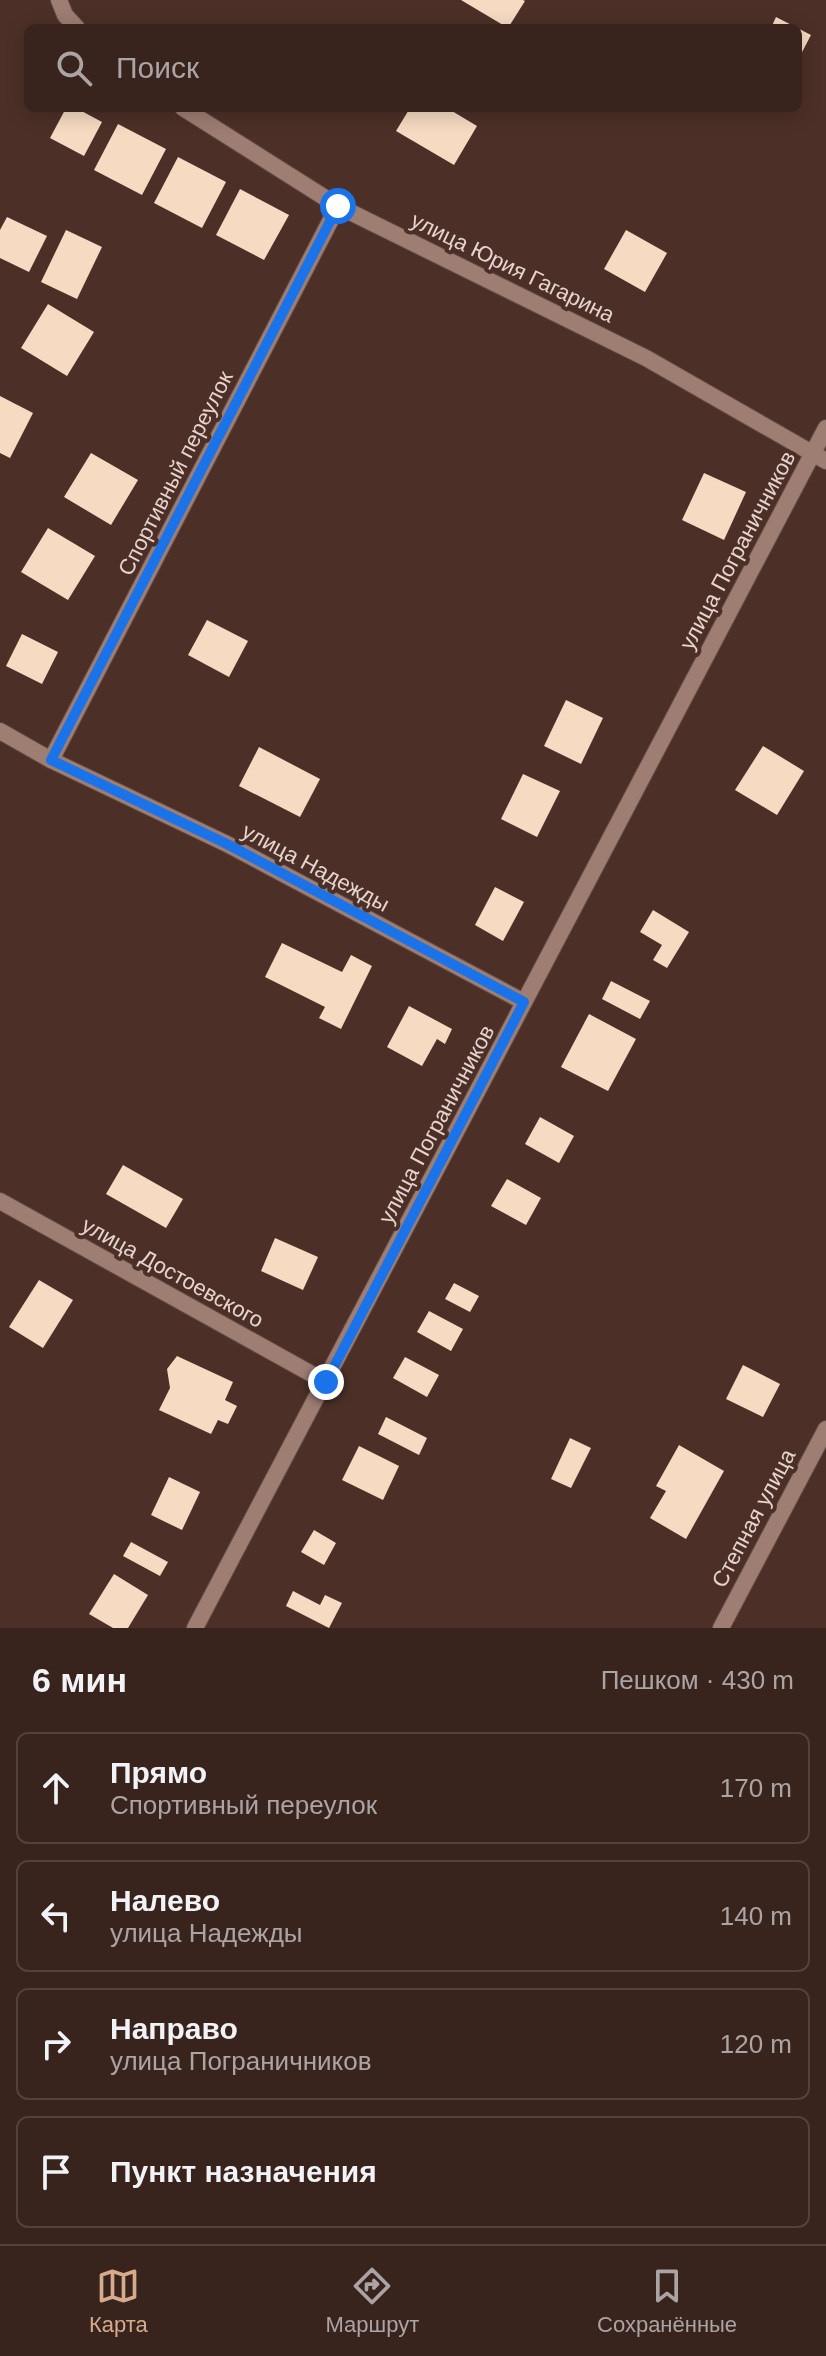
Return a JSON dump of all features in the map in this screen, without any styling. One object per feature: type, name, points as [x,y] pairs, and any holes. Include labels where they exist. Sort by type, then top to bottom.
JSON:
[{"type":"street","points":[[59,0],[65,15],[73,24]]},
{"type":"street","name":"улица Юрия Гагарина","points":[[189,112],[338,206],[646,358],[819,458]]},
{"type":"street","name":"Спортивный переулок","points":[[51,760],[338,206]]},
{"type":"street","name":"улица Пограничников","points":[[195,1628],[524,1002],[819,458],[826,428]]},
{"type":"street","name":"улица Надежды","points":[[0,731],[51,760],[227,844],[524,1002]]},
{"type":"street","name":"улица Достоевского","points":[[0,1201],[326,1382]]},
{"type":"street","name":"Степная улица","points":[[721,1628],[826,1429]]},
{"type":"building","points":[[461,0],[525,1],[511,24],[501,24]]},
{"type":"building","points":[[776,17],[789,24],[773,24]]},
{"type":"building","points":[[802,30],[811,35],[802,52]]},
{"type":"building","points":[[64,112],[83,112],[102,122],[84,156],[50,138]]},
{"type":"building","points":[[408,112],[454,112],[477,126],[454,165],[396,131]]},
{"type":"building","points":[[118,124],[166,149],[142,195],[94,170]]},
{"type":"building","points":[[178,157],[226,182],[202,228],[154,203]]},
{"type":"building","points":[[240,189],[289,215],[264,260],[216,235]]},
{"type":"building","points":[[7,217],[47,236],[29,272],[0,258],[0,230]]},
{"type":"building","points":[[66,230],[102,247],[77,299],[41,282]]},
{"type":"building","points":[[626,230],[667,253],[645,292],[604,269]]},
{"type":"building","points":[[48,304],[94,332],[67,376],[21,348]]},
{"type":"building","points":[[0,396],[33,413],[10,458],[0,453]]},
{"type":"building","points":[[91,453],[138,480],[111,525],[64,497]]},
{"type":"building","points":[[704,473],[746,492],[724,540],[682,520]]},
{"type":"building","points":[[48,528],[95,556],[68,600],[21,572]]},
{"type":"building","points":[[207,620],[248,641],[229,677],[188,655]]},
{"type":"building","points":[[22,634],[58,652],[42,684],[6,666]]},
{"type":"building","points":[[566,700],[603,718],[581,764],[544,746]]},
{"type":"building","points":[[763,746],[804,771],[777,815],[735,790]]},
{"type":"building","points":[[259,747],[320,779],[300,817],[239,786]]},
{"type":"building","points":[[523,774],[560,791],[537,837],[501,819]]},
{"type":"building","points":[[495,887],[524,902],[503,941],[475,925]]},
{"type":"building","points":[[653,910],[689,932],[667,968],[653,960],[662,945],[640,932]]},
{"type":"building","points":[[282,943],[342,972],[351,955],[372,966],[341,1029],[319,1018],[325,1007],[265,977]]},
{"type":"building","points":[[611,981],[650,1001],[640,1019],[602,999]]},
{"type":"building","points":[[409,1006],[452,1029],[445,1044],[437,1039],[422,1066],[387,1047]]},
{"type":"building","points":[[589,1014],[636,1039],[608,1091],[561,1067]]},
{"type":"building","points":[[540,1117],[574,1136],[559,1163],[525,1144]]},
{"type":"building","points":[[123,1165],[183,1199],[166,1228],[106,1194]]},
{"type":"building","points":[[507,1179],[541,1198],[526,1225],[491,1206]]},
{"type":"building","points":[[275,1238],[318,1257],[303,1290],[261,1271]]},
{"type":"building","points":[[39,1280],[73,1300],[43,1348],[9,1327]]},
{"type":"building","points":[[454,1283],[479,1296],[470,1312],[445,1299]]},
{"type":"building","points":[[429,1311],[463,1329],[451,1351],[417,1332]]},
{"type":"building","points":[[177,1356],[233,1382],[225,1400],[237,1406],[228,1424],[218,1420],[211,1434],[159,1410],[170,1388],[167,1369]]},
{"type":"building","points":[[405,1357],[439,1375],[427,1397],[393,1378]]},
{"type":"building","points":[[743,1365],[780,1384],[763,1417],[726,1399]]},
{"type":"building","points":[[386,1417],[427,1438],[419,1455],[378,1434]]},
{"type":"building","points":[[570,1438],[591,1448],[571,1488],[551,1479]]},
{"type":"building","points":[[679,1445],[724,1471],[686,1539],[650,1518],[666,1491],[656,1486]]},
{"type":"building","points":[[359,1446],[399,1466],[383,1500],[342,1480]]},
{"type":"building","points":[[169,1477],[200,1492],[182,1530],[151,1515]]},
{"type":"building","points":[[314,1530],[336,1543],[324,1565],[301,1552]]},
{"type":"building","points":[[131,1542],[168,1562],[160,1576],[123,1556]]},
{"type":"building","points":[[114,1574],[148,1595],[128,1628],[113,1628],[89,1614]]},
{"type":"building","points":[[293,1591],[320,1605],[325,1595],[342,1603],[329,1628],[286,1606]]},
{"type":"route","points":[[326,1382],[524,1002],[227,844],[51,760],[338,206]]}]
